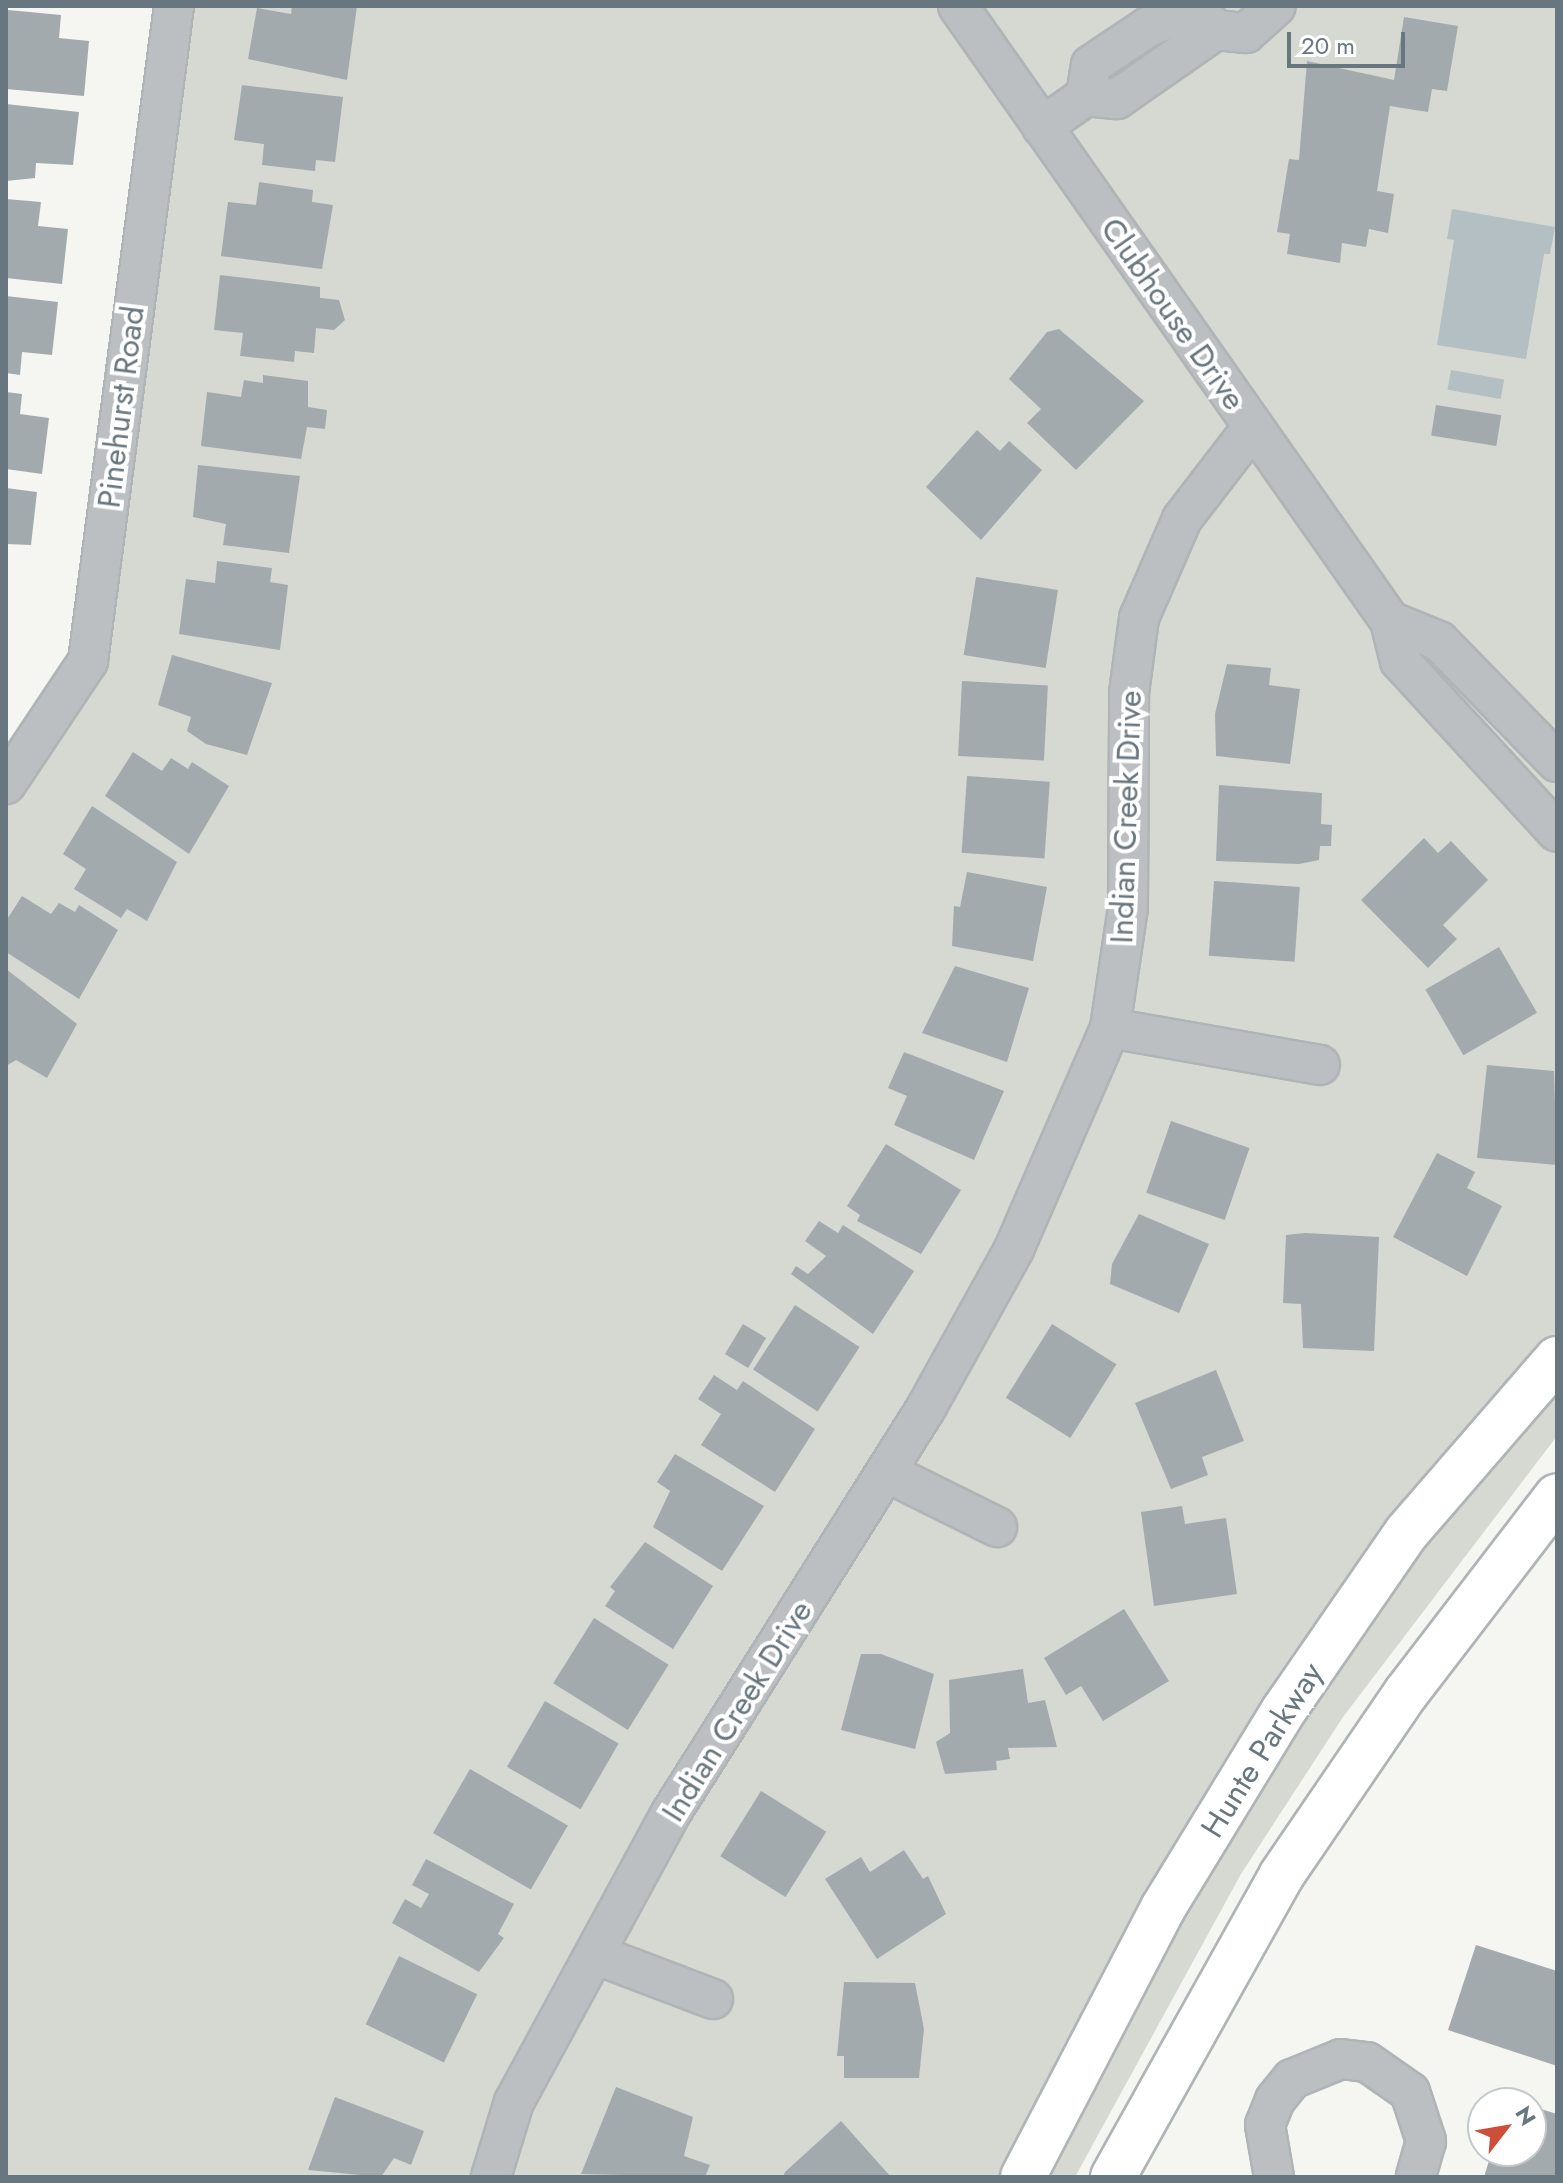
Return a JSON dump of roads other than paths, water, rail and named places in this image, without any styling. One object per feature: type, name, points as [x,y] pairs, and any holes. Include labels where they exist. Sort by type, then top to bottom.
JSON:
[{"type":"main road","name":"Hunte Parkway","points":[[1023,2177],[1163,1908],[1284,1710],[1407,1532],[1557,1359]]},
{"type":"main road","points":[[1113,2177],[1281,1876],[1406,1693],[1557,1496]]},
{"type":"street","name":"Pinehurst Road","points":[[6,784],[88,661],[174,6]]},
{"type":"street","name":"Clubhouse Drive","points":[[958,6],[1390,621],[1400,661],[1557,832]]},
{"type":"street","points":[[1042,127],[1086,96],[1117,99],[1203,15],[1246,33],[1276,6]]},
{"type":"street","name":"Indian Creek Drive","points":[[491,2177],[514,2102],[597,1955],[671,1813],[886,1472],[1008,1263],[1110,1028],[1128,907],[1129,693],[1139,618],[1182,519],[1252,428]]},
{"type":"street","points":[[1390,621],[1439,641],[1557,762]]},
{"type":"street","points":[[1110,1028],[1320,1065]]},
{"type":"street","points":[[886,1472],[997,1527]]},
{"type":"street","points":[[597,1955],[713,1999]]},
{"type":"street","points":[[1274,2177],[1265,2125],[1275,2100],[1292,2079],[1341,2059],[1391,2073],[1410,2092],[1426,2141],[1416,2177]]}]
